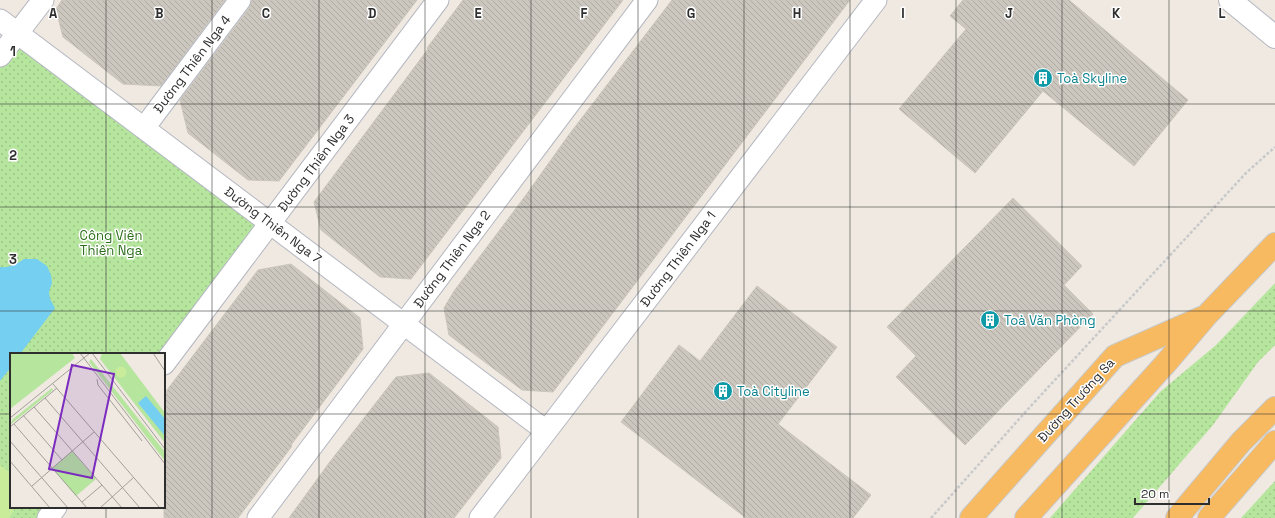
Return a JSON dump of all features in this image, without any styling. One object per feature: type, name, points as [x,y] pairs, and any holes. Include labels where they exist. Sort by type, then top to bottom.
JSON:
[{"type":"highway","name":"Đường Trường Sa","points":[[1026,518],[1206,316],[1275,244]]},
{"type":"highway","name":"Đường Trường Sa","points":[[971,518],[1115,356],[1206,316]]},
{"type":"highway","points":[[1177,518],[1241,442],[1275,408]]},
{"type":"highway","points":[[1209,518],[1275,442]]},
{"type":"street","points":[[0,56],[43,0]]},
{"type":"street","name":"Đường Thiên Nga 4","points":[[144,128],[240,0]]},
{"type":"street","name":"Đường Thiên Nga 3","points":[[165,363],[438,0]]},
{"type":"street","name":"Đường Thiên Nga 2","points":[[258,518],[647,0]]},
{"type":"street","name":"Đường Thiên Nga 1","points":[[480,518],[876,0]]},
{"type":"street","points":[[1230,0],[1275,37]]},
{"type":"street","name":"Đường Thiên Nga 7","points":[[0,20],[546,431]]},
{"type":"street","points":[[48,518],[55,508]]},
{"type":"path","points":[[932,518],[1029,408],[1241,179],[1275,147]]},
{"type":"green space","name":"Công Viên Thiên Nga","points":[[18,33],[270,223],[165,353],[10,353],[10,508],[55,508],[48,518],[0,518],[0,56]]},
{"type":"green space","points":[[1275,283],[1275,345],[1258,362],[1213,425],[1133,518],[1050,518],[1160,392],[1216,345]]},
{"type":"green space","points":[[0,465],[10,472],[10,508],[15,508],[9,518],[0,518]]},
{"type":"green space","points":[[1275,481],[1275,518],[1241,518]]},
{"type":"water","points":[[24,259],[37,259],[47,266],[51,275],[52,283],[49,292],[50,299],[55,308],[21,353],[10,353],[10,368],[0,381],[0,267],[7,267]]},
{"type":"building","points":[[62,0],[225,0],[161,86],[123,84],[63,37],[56,9]]},
{"type":"building","points":[[252,0],[417,0],[279,181],[248,180],[188,133],[180,100],[250,7]]},
{"type":"building","points":[[463,0],[623,0],[411,279],[380,277],[321,230],[314,202]]},
{"type":"building","points":[[672,0],[850,0],[553,392],[522,390],[449,335],[444,308],[454,291],[568,136]]},
{"type":"building","name":"Toà Skyline","points":[[963,0],[1069,0],[1188,100],[1134,166],[1043,91],[975,173],[899,109],[966,29],[950,16]]},
{"type":"building","name":"Toà Văn Phòng","points":[[1013,198],[1082,266],[1064,285],[1093,314],[965,445],[896,377],[916,356],[887,327]]},
{"type":"building","points":[[291,264],[360,318],[363,349],[238,518],[164,518],[165,393],[258,270]]},
{"type":"building","name":"Toà Cityline","points":[[757,286],[837,347],[778,424],[871,495],[853,518],[746,518],[621,422],[679,345],[700,361]]},
{"type":"building","points":[[429,373],[498,427],[501,458],[454,518],[289,518],[329,463],[396,377]]},
{"type":"place","name":"Toà Skyline","points":[[1043,78]]},
{"type":"place","name":"Toà Văn Phòng","points":[[990,320]]},
{"type":"place","name":"Toà Cityline","points":[[723,391]]}]
